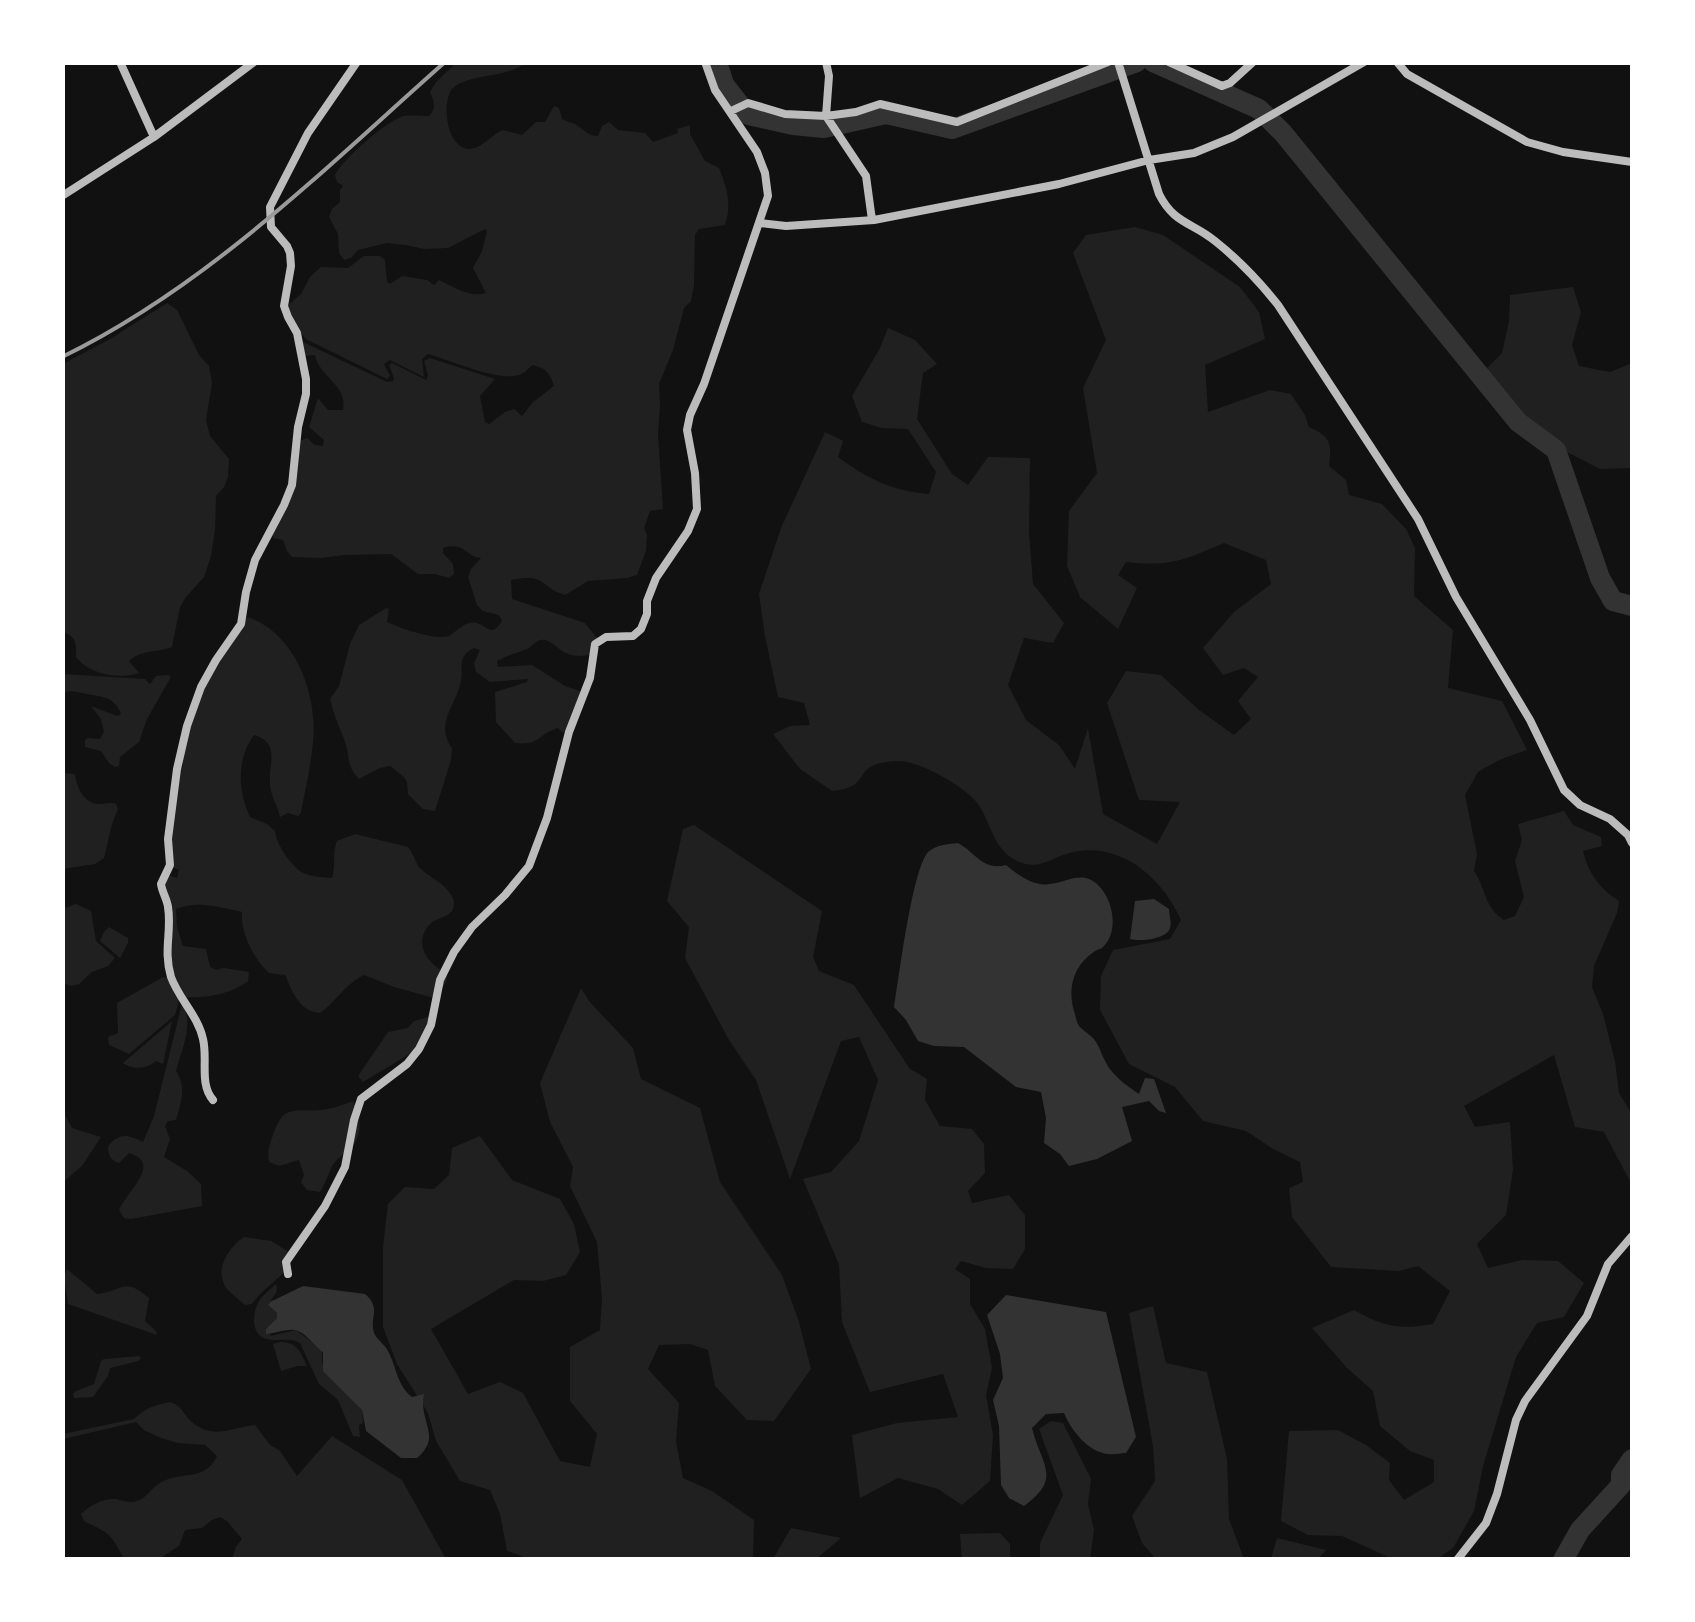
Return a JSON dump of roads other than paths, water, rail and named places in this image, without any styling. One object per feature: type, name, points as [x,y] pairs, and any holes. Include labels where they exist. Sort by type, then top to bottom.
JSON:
[{"type":"street","points":[[120,62],[154,137]]},
{"type":"street","points":[[62,196],[154,137],[254,62]]},
{"type":"street","points":[[212,1100],[205,1082],[203,1036],[174,984],[168,963],[168,909],[161,884],[170,865],[168,838],[187,726],[201,687],[241,624],[255,560],[292,485],[306,379],[297,332],[284,306],[290,253],[271,227],[270,207],[308,133],[356,62]]},
{"type":"street","points":[[288,1274],[286,1262],[325,1206],[344,1167],[361,1099],[407,1064],[419,1049],[431,1026],[440,980],[454,952],[529,866],[547,818],[568,732],[590,678],[595,644],[606,637],[633,636],[641,630],[656,578],[688,531],[697,509],[696,473],[687,430],[690,415],[768,196],[757,152],[715,90],[705,62]]},
{"type":"street","points":[[826,62],[826,116],[866,176],[872,220]]},
{"type":"street","points":[[731,111],[748,103],[786,114],[826,116],[880,104],[957,122],[1108,62]]},
{"type":"street","points":[[1118,62],[1159,194],[1174,216],[1210,236],[1246,268],[1288,320],[1418,519],[1456,597],[1530,720],[1564,790],[1580,805],[1610,819],[1632,843]]},
{"type":"street","points":[[1169,62],[1222,86],[1230,84],[1253,62]]},
{"type":"street","points":[[760,222],[786,226],[872,220],[1194,153],[1233,137],[1364,62]]},
{"type":"street","points":[[1397,62],[1407,74],[1527,142],[1632,162]]},
{"type":"street","points":[[1457,1560],[1486,1523],[1525,1401],[1587,1316],[1608,1264],[1632,1236]]},
{"type":"waterway","points":[[717,62],[724,84],[748,115],[824,128],[886,114],[952,129],[1137,62]]},
{"type":"waterway","points":[[1153,62],[1259,109],[1283,133],[1518,422],[1556,450],[1600,578],[1613,601],[1632,606]]},
{"type":"waterway","points":[[1563,1560],[1580,1530],[1621,1485],[1621,1475],[1632,1459]]},
{"type":"railway","points":[[62,357],[167,296],[216,260],[310,183],[445,62]]}]
